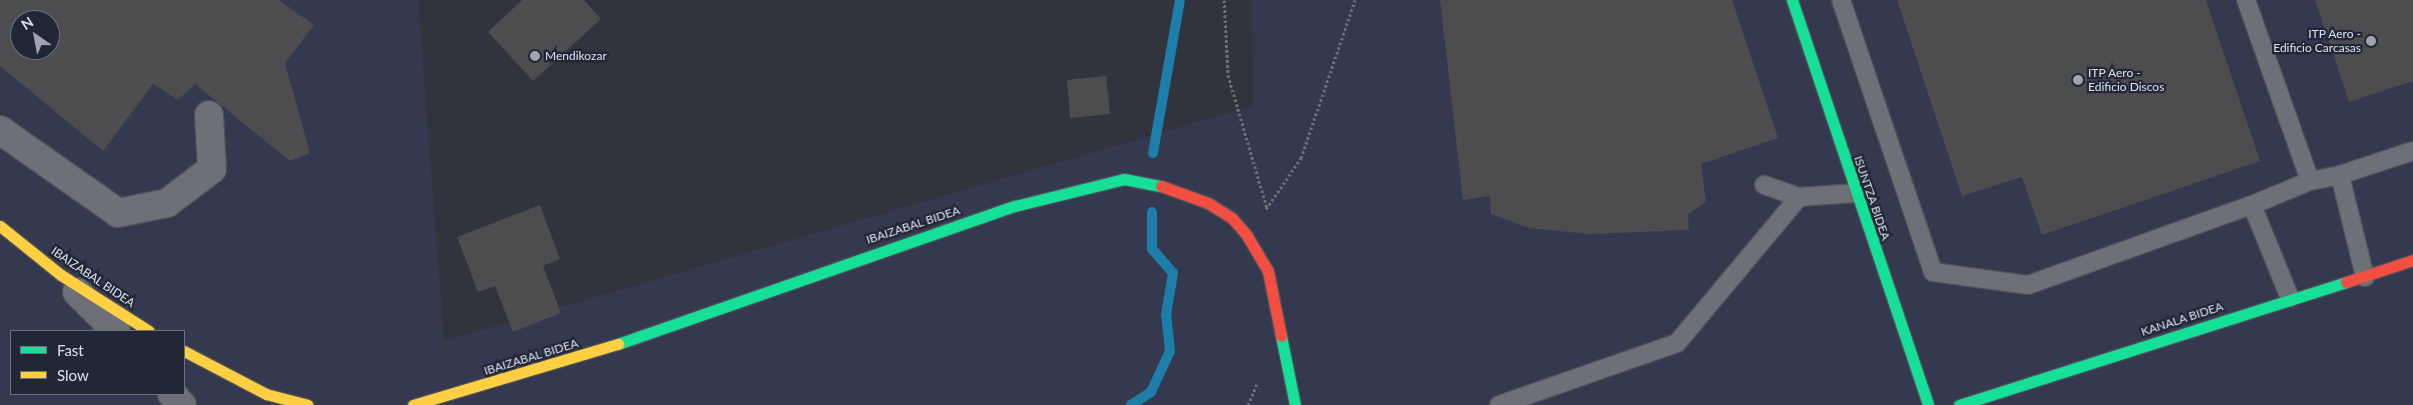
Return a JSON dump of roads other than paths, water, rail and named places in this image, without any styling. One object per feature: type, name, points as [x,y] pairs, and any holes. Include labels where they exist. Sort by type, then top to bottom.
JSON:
[{"type":"street","name":"ISUNTZA BIDEA","points":[[1792,0],[1928,405]]},
{"type":"street","points":[[0,130],[118,213],[167,203],[212,169],[209,115]]},
{"type":"street","name":"IBAIZABAL BIDEA","points":[[413,405],[441,402],[636,339],[829,268],[1081,186],[1124,179],[1160,186],[1208,203],[1232,218],[1246,234],[1268,271],[1295,405]]},
{"type":"street","name":"IBAIZABAL BIDEA","points":[[0,226],[61,275],[148,330]]},
{"type":"street","name":"KANALA BIDEA","points":[[1959,405],[2290,298],[2365,277],[2413,260]]},
{"type":"street","points":[[61,275],[115,330]]},
{"type":"street","points":[[185,351],[266,394],[297,404]]},
{"type":"street","points":[[173,395],[182,405]]},
{"type":"lane","points":[[1841,0],[1933,272],[2028,285],[2252,205],[2310,181],[2340,175],[2413,151]]},
{"type":"lane","points":[[2246,0],[2310,181]]},
{"type":"lane","points":[[2340,175],[2365,277]]},
{"type":"lane","points":[[1764,185],[1799,197],[1856,193]]},
{"type":"lane","points":[[1499,405],[1677,343],[1799,197]]},
{"type":"lane","points":[[2252,205],[2290,298]]},
{"type":"waterway","points":[[1153,153],[1180,0]]},
{"type":"waterway","points":[[1131,405],[1151,392],[1170,351],[1166,315],[1173,273],[1152,249],[1152,212]]},
{"type":"place","name":"ITP Aero - Edificio Carcasas","points":[[2371,41]]},
{"type":"place","name":"Mendikozar","points":[[535,56]]},
{"type":"place","name":"ITP Aero - Edificio Discos","points":[[2078,80]]}]
